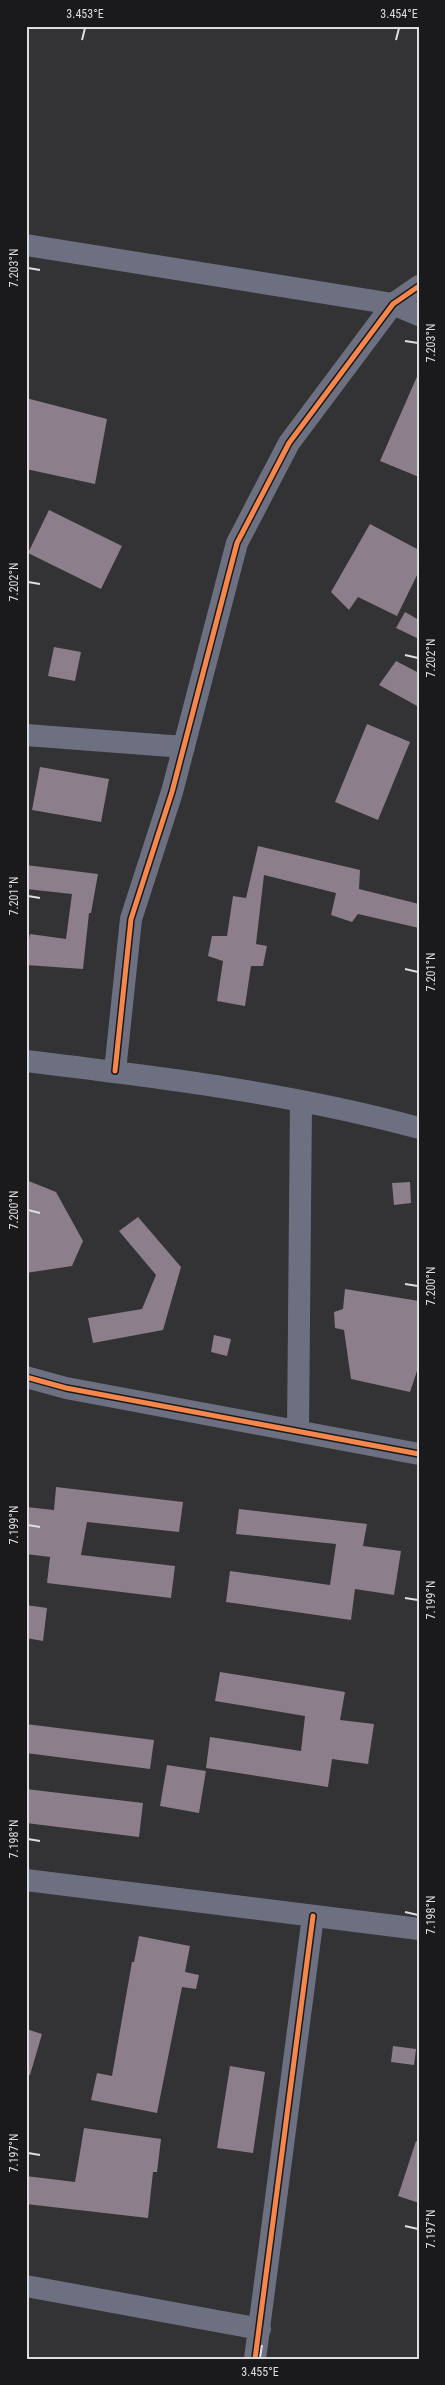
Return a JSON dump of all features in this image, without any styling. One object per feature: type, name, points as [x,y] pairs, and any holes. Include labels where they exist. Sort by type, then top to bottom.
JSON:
[{"type":"street","points":[[26,244],[393,304],[419,314]]},
{"type":"street","points":[[115,1072],[131,919],[172,792],[237,543],[289,443],[393,304],[419,286]]},
{"type":"street","points":[[26,735],[184,747]]},
{"type":"street","points":[[26,1060],[250,1092],[379,1117],[419,1128]]},
{"type":"street","points":[[298,1431],[301,1102]]},
{"type":"street","points":[[26,1377],[66,1388],[419,1454]]},
{"type":"street","points":[[26,1880],[419,1929]]},
{"type":"street","points":[[255,2359],[313,1916]]},
{"type":"street","points":[[26,2286],[260,2329]]},
{"type":"building","points":[[419,372],[419,477],[380,461]]},
{"type":"building","points":[[26,398],[107,419],[95,484],[26,469]]},
{"type":"building","points":[[49,510],[122,546],[101,589],[28,553]]},
{"type":"building","points":[[370,524],[419,550],[419,571],[397,616],[358,597],[349,610],[331,592]]},
{"type":"building","points":[[405,612],[419,620],[419,639],[396,628]]},
{"type":"building","points":[[54,647],[81,652],[75,681],[48,676]]},
{"type":"building","points":[[396,661],[419,673],[419,707],[379,685]]},
{"type":"building","points":[[367,724],[410,742],[378,820],[335,802]]},
{"type":"building","points":[[40,767],[109,779],[101,822],[32,810]]},
{"type":"building","points":[[258,846],[360,870],[359,889],[419,904],[419,928],[358,914],[352,922],[331,915],[336,893],[264,875],[256,944],[267,946],[263,966],[251,966],[245,1006],[217,1001],[223,961],[208,956],[212,936],[227,936],[233,896],[246,898]]},
{"type":"building","points":[[26,865],[98,874],[91,913],[89,913],[83,969],[26,965],[26,938],[29,939],[30,934],[66,939],[72,894],[26,889]]},
{"type":"building","points":[[26,1180],[56,1192],[83,1241],[72,1266],[26,1273]]},
{"type":"building","points":[[410,1182],[411,1203],[394,1205],[392,1183]]},
{"type":"building","points":[[138,1217],[181,1267],[163,1330],[93,1343],[88,1318],[142,1309],[156,1275],[119,1231]]},
{"type":"building","points":[[345,1289],[419,1301],[419,1365],[410,1392],[351,1379],[344,1330],[335,1328],[334,1312],[343,1309]]},
{"type":"building","points":[[214,1335],[231,1339],[227,1356],[211,1352]]},
{"type":"building","points":[[56,1487],[183,1502],[179,1532],[87,1522],[81,1555],[175,1566],[171,1598],[47,1583],[50,1557],[26,1554],[26,1507],[54,1510]]},
{"type":"building","points":[[239,1509],[367,1524],[363,1546],[401,1551],[394,1595],[355,1589],[351,1620],[226,1602],[230,1571],[330,1585],[336,1544],[236,1534]]},
{"type":"building","points":[[26,1605],[47,1608],[43,1641],[26,1638]]},
{"type":"building","points":[[220,1672],[345,1692],[340,1720],[374,1724],[368,1764],[332,1759],[328,1787],[206,1768],[210,1737],[301,1751],[305,1716],[215,1701]]},
{"type":"building","points":[[26,1724],[154,1740],[150,1769],[26,1753]]},
{"type":"building","points":[[167,1765],[206,1771],[199,1813],[160,1806]]},
{"type":"building","points":[[26,1789],[143,1803],[139,1837],[26,1823]]},
{"type":"building","points":[[139,1936],[190,1946],[185,1972],[199,1975],[196,1989],[182,1987],[157,2113],[91,2100],[97,2073],[112,2076],[132,1962],[134,1962]]},
{"type":"building","points":[[26,2029],[42,2034],[30,2075],[26,2075]]},
{"type":"building","points":[[393,2046],[416,2049],[414,2065],[391,2062]]},
{"type":"building","points":[[230,2066],[265,2072],[253,2153],[217,2148]]},
{"type":"building","points":[[84,2128],[161,2139],[157,2172],[153,2172],[148,2218],[26,2204],[26,2176],[75,2182]]},
{"type":"building","points":[[416,2141],[419,2142],[419,2203],[398,2196]]},
{"type":"cycle path","points":[[115,1071],[131,919],[172,792],[237,543],[289,443],[393,304],[419,286]]},
{"type":"cycle path","points":[[26,1377],[66,1388],[419,1454]]},
{"type":"cycle path","points":[[255,2359],[313,1916]]}]
